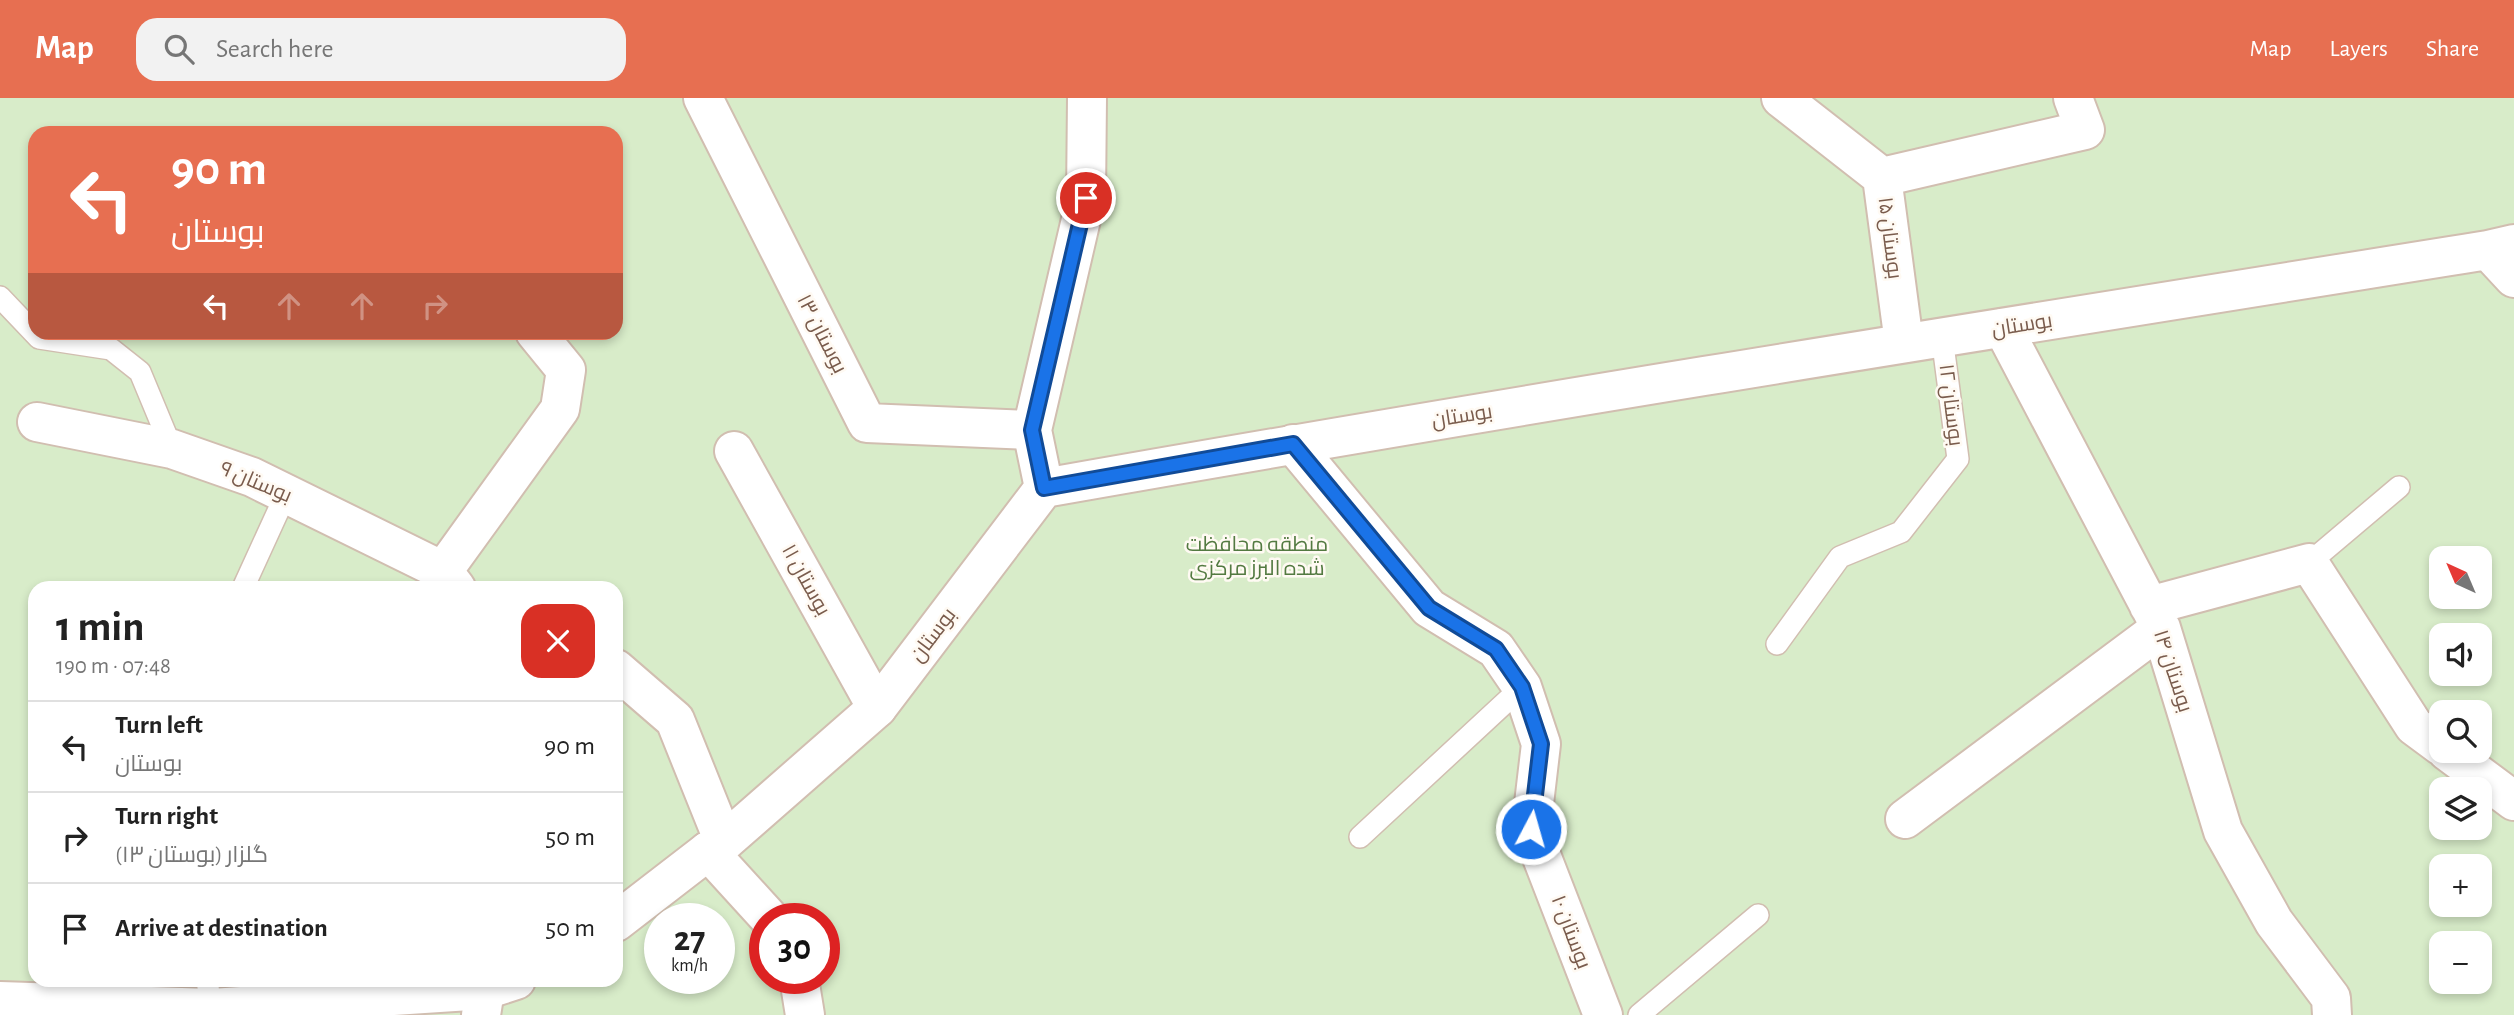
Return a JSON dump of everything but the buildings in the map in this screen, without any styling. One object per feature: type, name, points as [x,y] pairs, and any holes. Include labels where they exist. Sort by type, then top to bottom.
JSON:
[{"type":"street","name":"بوستان ۱۳","points":[[703,98],[867,423],[1032,430]]},
{"type":"street","points":[[1044,488],[1032,430],[1086,198],[1087,98]]},
{"type":"street","name":"بوستان ۱۵","points":[[1781,98],[1882,177],[1904,343]]},
{"type":"street","points":[[1882,177],[2085,130],[2073,98]]},
{"type":"street","points":[[2501,247],[2514,278]]},
{"type":"street","name":"بوستان","points":[[623,917],[716,846],[877,708],[1044,488],[1293,444],[2501,247]]},
{"type":"street","name":"بوستان ۱۴","points":[[2003,328],[2155,617],[2223,831],[2274,922],[2331,998],[2332,1015]]},
{"type":"street","points":[[449,580],[560,409],[566,370],[542,340]]},
{"type":"street","name":"بوستان ۹","points":[[37,422],[172,449],[252,477],[449,580]]},
{"type":"street","name":"بوستان ۱۰","points":[[1293,444],[1429,608],[1496,649],[1522,687],[1541,744],[1531,829],[1603,1015]]},
{"type":"street","name":"بوستان ۱۱","points":[[734,451],[877,708]]},
{"type":"street","points":[[1905,819],[2155,617],[2309,563],[2414,726],[2429,737]]},
{"type":"street","points":[[623,675],[675,720],[716,846],[758,903]]},
{"type":"street","points":[[2463,763],[2514,802]]},
{"type":"street","points":[[0,1001],[394,988],[494,995]]},
{"type":"street","points":[[802,994],[805,1015]]},
{"type":"lane","points":[[0,297],[28,327]]},
{"type":"lane","name":"بوستان ۱۲","points":[[1777,644],[1840,557],[1901,531],[1958,459],[1942,337]]},
{"type":"lane","points":[[51,340],[111,349],[140,372],[172,449]]},
{"type":"lane","points":[[2309,563],[2399,487]]},
{"type":"lane","points":[[246,581],[286,494]]},
{"type":"lane","points":[[1360,837],[1522,687]]},
{"type":"lane","points":[[1639,1015],[1758,915]]},
{"type":"green space","name":"منطقه محافظت شده البرز مرکزی","points":[[0,98],[2514,98],[2514,1015],[0,1015]]},
{"type":"route","points":[[1086,198],[1032,430],[1044,488],[1293,444],[1429,608],[1496,649],[1522,687],[1541,744],[1531,829]]}]
